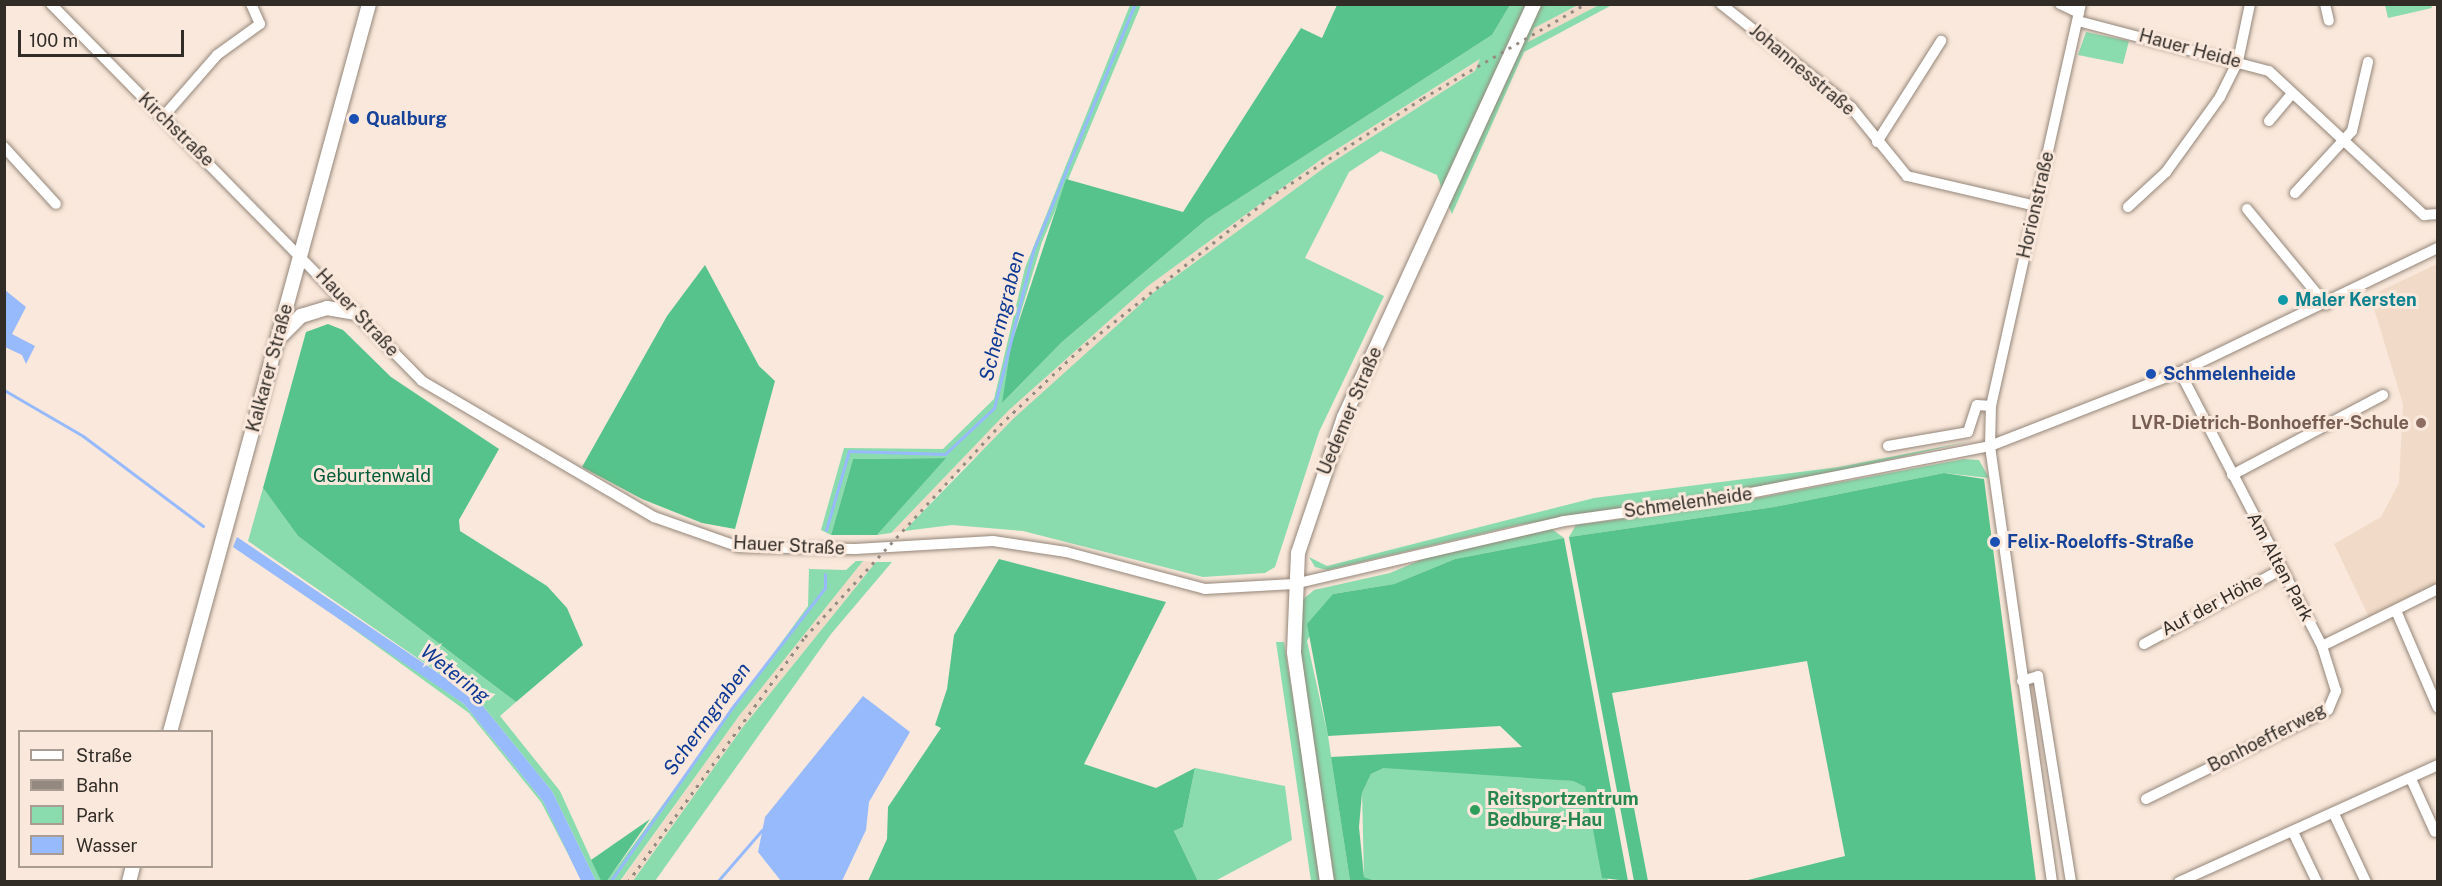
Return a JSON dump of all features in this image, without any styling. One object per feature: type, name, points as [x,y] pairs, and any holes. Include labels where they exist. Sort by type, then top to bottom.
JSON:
[{"type":"main road","name":"Kalkarer Straße","points":[[171,730],[369,4]]},
{"type":"main road","name":"Uedemer Straße","points":[[1328,882],[1294,652],[1294,584],[1298,553],[1344,417],[1534,4]]},
{"type":"main road","points":[[279,337],[301,316],[327,308],[355,313]]},
{"type":"street","name":"Kirchstraße","points":[[51,4],[302,255]]},
{"type":"street","points":[[163,117],[217,55],[260,24],[251,4]]},
{"type":"street","name":"Johannesstraße","points":[[1721,4],[1851,107],[1877,142],[1907,176],[2036,206]]},
{"type":"street","name":"Hauer Heide","points":[[2060,4],[2079,13],[2269,71],[2292,95],[2424,215],[2438,214]]},
{"type":"street","points":[[2128,207],[2187,147],[2238,61],[2250,4]]},
{"type":"street","points":[[2325,4],[2329,21]]},
{"type":"street","name":"Horionstraße","points":[[1990,446],[1991,406],[2079,13]]},
{"type":"street","points":[[1877,142],[1941,41]]},
{"type":"street","points":[[2295,194],[2340,139],[2352,131],[2368,62]]},
{"type":"street","points":[[2269,121],[2292,95]]},
{"type":"street","points":[[4,147],[56,204]]},
{"type":"street","points":[[2247,209],[2326,305]]},
{"type":"street","name":"Schmelenheide","points":[[1294,584],[1564,521],[1715,500],[1990,446],[2180,372],[2326,305],[2438,248]]},
{"type":"street","name":"Hauer Straße","points":[[302,255],[422,381],[558,465],[698,536],[776,549],[993,541],[1066,552],[1206,589],[1294,584]]},
{"type":"street","name":"Am Alten Park","points":[[2180,372],[2322,646]]},
{"type":"street","points":[[2232,475],[2383,395]]},
{"type":"street","points":[[1888,446],[1968,432],[1977,405],[1991,406]]},
{"type":"street","points":[[1990,446],[2052,882]]},
{"type":"street","name":"Auf der Höhe","points":[[2144,644],[2282,569]]},
{"type":"street","points":[[2322,646],[2397,613],[2438,590]]},
{"type":"street","points":[[2397,613],[2438,708]]},
{"type":"street","name":"Bonhoefferweg","points":[[2146,799],[2328,710],[2336,691],[2322,646]]},
{"type":"street","points":[[2022,681],[2038,676],[2071,882]]},
{"type":"street","points":[[2179,882],[2334,814],[2438,765]]},
{"type":"street","points":[[2411,779],[2435,832]]},
{"type":"street","points":[[2334,814],[2367,882]]},
{"type":"street","points":[[2293,832],[2317,882]]},
{"type":"shaded area","points":[[1578,5],[1599,5],[1528,43],[1534,28]]},
{"type":"shaded area","points":[[1481,59],[1475,71],[1328,165],[1153,293],[957,474],[904,531],[891,533],[1008,411],[1148,286],[1323,158]]},
{"type":"shaded area","name":"LVR-Dietrich-Bonhoeffer-Schule","points":[[2437,264],[2437,584],[2370,619],[2334,544],[2381,517],[2399,483],[2403,404],[2372,302],[2381,298],[2378,292]]},
{"type":"shaded area","points":[[863,561],[876,562],[743,727],[633,881],[620,882],[739,716]]},
{"type":"green space","points":[[1130,5],[1141,5],[1042,242],[1011,345],[1003,402],[1062,342],[1207,219],[1492,35],[1510,5],[1529,5],[1442,189],[1437,175],[1381,151],[1349,172],[1305,258],[1384,296],[1319,432],[1275,567],[1265,573],[1203,577],[1023,531],[952,525],[904,531],[1014,418],[1153,293],[1328,165],[1475,71],[1480,59],[1323,158],[1148,286],[1008,411],[891,533],[877,535],[945,458],[853,459],[831,535],[821,530],[844,448],[943,449],[994,399],[1025,268]]},
{"type":"green space","points":[[1337,5],[1510,5],[1492,35],[1207,219],[1062,342],[1002,403],[1011,345],[1066,179],[1183,212],[1301,28],[1322,38]]},
{"type":"green space","points":[[1541,5],[1578,5],[1534,28],[1528,42],[1599,5],[1612,5],[1524,52],[1452,214],[1447,202]]},
{"type":"green space","points":[[2385,5],[2431,5],[2432,8],[2388,18]]},
{"type":"green space","points":[[2086,32],[2129,41],[2123,64],[2078,55]]},
{"type":"green space","points":[[705,265],[759,366],[775,381],[735,529],[702,523],[642,499],[582,467],[667,316]]},
{"type":"green space","name":"Geburtenwald","points":[[328,324],[343,330],[391,377],[499,449],[459,520],[460,531],[547,586],[567,608],[583,645],[516,702],[298,536],[263,488],[306,332]]},
{"type":"green space","points":[[1972,441],[1799,480],[1518,525],[1327,570],[1315,567],[1309,557],[1327,566],[1594,498],[1839,467]]},
{"type":"green space","points":[[946,458],[877,535],[831,535],[853,459]]},
{"type":"green space","points":[[1964,459],[1979,460],[1989,478],[1944,473],[1774,507],[1569,537],[1576,525],[1704,508]]},
{"type":"green space","points":[[1944,473],[1984,479],[2036,881],[1744,881],[1845,856],[1807,661],[1612,693],[1648,881],[1634,881],[1569,537],[1774,507]]},
{"type":"green space","points":[[263,488],[298,536],[516,702],[500,716],[560,791],[601,881],[596,881],[552,791],[478,700],[248,541]]},
{"type":"green space","points":[[1552,529],[1564,538],[1455,559],[1394,584],[1333,594],[1307,641],[1328,736],[1350,881],[1334,881],[1299,642],[1300,602],[1314,590],[1390,573],[1428,557]]},
{"type":"green space","points":[[1564,538],[1628,881],[1602,878],[1585,787],[1573,781],[1384,768],[1371,774],[1362,793],[1359,827],[1364,877],[1376,881],[1350,881],[1331,757],[1522,747],[1500,726],[1328,736],[1307,624],[1333,594],[1394,584],[1455,559]]},
{"type":"green space","points":[[243,549],[464,704],[543,801],[582,881],[541,802],[469,713]]},
{"type":"green space","points":[[999,559],[1166,602],[1084,764],[1156,788],[1195,768],[1183,827],[1174,831],[1198,881],[868,881],[887,839],[888,807],[941,728],[935,725],[947,689],[954,635]]},
{"type":"green space","points":[[856,561],[863,561],[739,716],[620,881],[607,881],[808,606],[809,569],[846,570]]},
{"type":"green space","points":[[876,562],[892,562],[831,634],[655,881],[633,881],[743,727]]},
{"type":"green space","points":[[1276,642],[1284,642],[1322,881],[1311,881]]},
{"type":"green space","points":[[1195,768],[1285,786],[1292,840],[1215,881],[1198,881],[1174,831],[1183,827]]},
{"type":"green space","name":"Reitsportzentrum Bedburg-Hau","points":[[1384,768],[1444,768],[1573,781],[1585,787],[1608,881],[1376,881],[1364,877],[1362,793],[1371,774]]},
{"type":"green space","points":[[650,819],[607,881],[601,881],[591,860]]},
{"type":"water","points":[[5,290],[26,307],[12,334],[35,346],[26,364],[22,355],[5,347]]},
{"type":"water","points":[[237,537],[478,700],[552,791],[596,881],[581,881],[543,801],[464,704],[233,547]]},
{"type":"water","points":[[863,696],[910,732],[869,802],[866,830],[842,881],[781,881],[758,852],[765,817]]},
{"type":"waterway","name":"Schermgraben","points":[[826,530],[849,451],[945,454],[994,408],[1033,251],[1135,4]]},
{"type":"waterway","name":"Wetering","points":[[4,390],[83,436],[203,526]]},
{"type":"waterway","name":"Schermgraben","points":[[610,882],[731,709],[825,588],[825,574]]},
{"type":"waterway","points":[[717,882],[762,830]]},
{"type":"railway","points":[[628,882],[805,637],[1000,425],[1079,350],[1276,193],[1423,98],[1585,4]]},
{"type":"place","name":"Qualburg","points":[[354,119]]},
{"type":"place","name":"Maler Kersten","points":[[2283,300]]},
{"type":"place","name":"Schmelenheide","points":[[2151,374]]},
{"type":"place","name":"LVR-Dietrich-Bonhoeffer-Schule","points":[[2421,423]]},
{"type":"place","name":"Felix-Roeloffs-Straße","points":[[1995,542]]},
{"type":"place","name":"Reitsportzentrum Bedburg-Hau","points":[[1475,810]]}]
